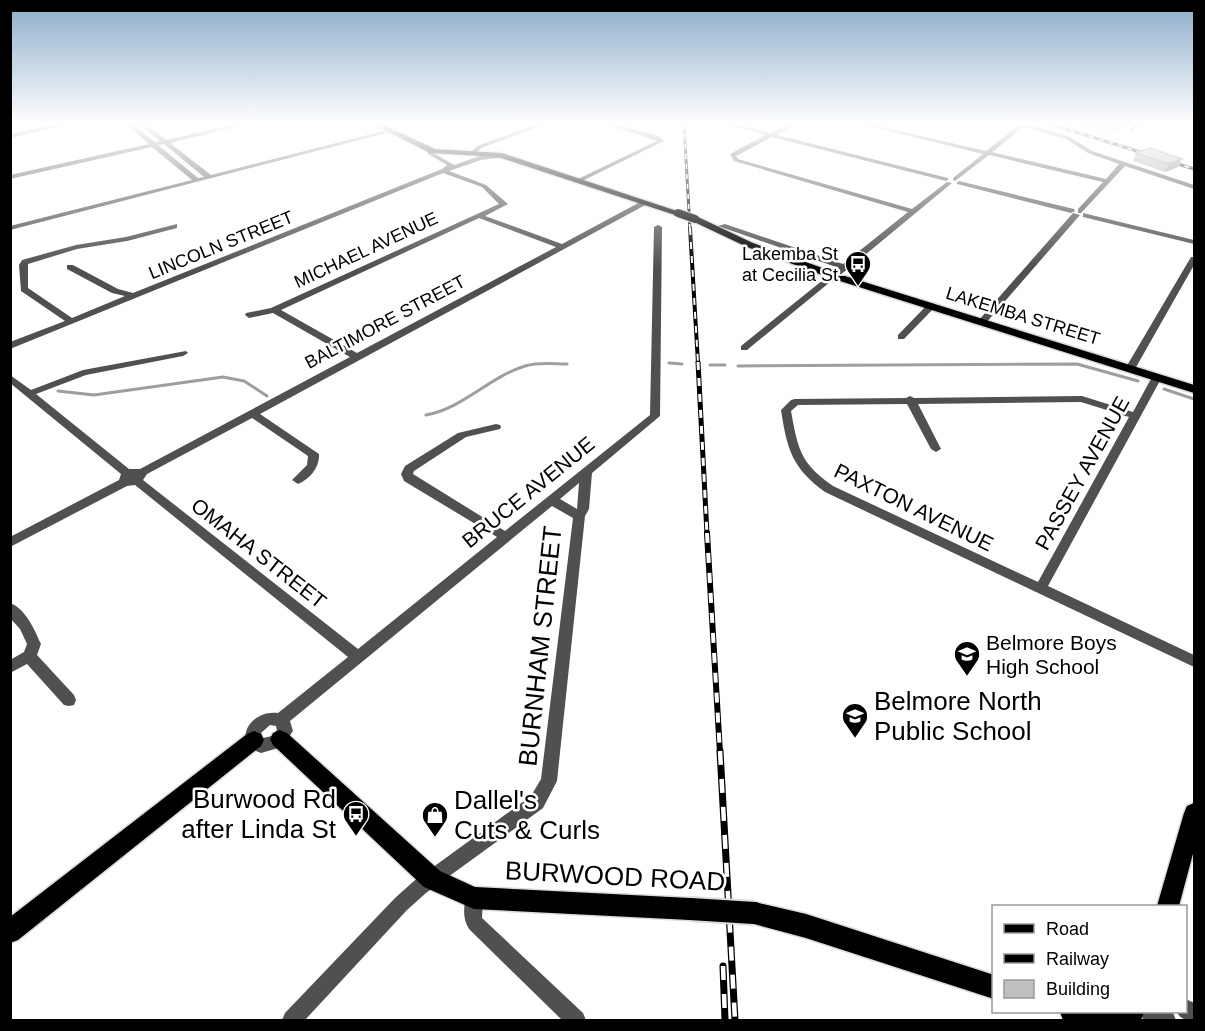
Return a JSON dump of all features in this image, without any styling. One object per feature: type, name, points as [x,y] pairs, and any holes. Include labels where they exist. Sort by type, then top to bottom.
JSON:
[{"type":"main road","name":"LAKEMBA STREET","points":[[551,172],[695,219],[750,245],[931,306],[1194,389]]},
{"type":"main road","name":"BURWOOD ROAD","points":[[280,729],[432,879],[474,898],[754,913],[806,926],[992,987]]},
{"type":"main road","points":[[10,932],[254,740]]},
{"type":"main road","points":[[1168,905],[1194,813]]},
{"type":"main road","points":[[1088,1013],[1119,1017],[1128,1013]]},
{"type":"street","points":[[10,177],[31,172]]},
{"type":"street","points":[[187,172],[196,180]]},
{"type":"street","points":[[203,172],[209,177]]},
{"type":"street","points":[[10,228],[228,172]]},
{"type":"street","name":"LINCOLN STREET","points":[[10,346],[440,172]]},
{"type":"street","name":"MICHAEL AVENUE","points":[[249,315],[274,310],[504,204],[484,186],[446,172]]},
{"type":"street","points":[[578,181],[596,172]]},
{"type":"street","points":[[777,172],[914,212]]},
{"type":"street","points":[[917,172],[1194,242]]},
{"type":"street","points":[[744,348],[963,172]]},
{"type":"street","points":[[1069,172],[1107,181]]},
{"type":"street","points":[[982,322],[1115,172]]},
{"type":"street","points":[[1151,172],[1194,187]]},
{"type":"street","name":"BALTIMORE STREET","points":[[10,543],[645,203]]},
{"type":"street","points":[[479,216],[563,247]]},
{"type":"street","points":[[70,321],[24,289],[23,266],[25,262],[76,247],[127,239],[174,226]]},
{"type":"street","points":[[722,226],[836,274]]},
{"type":"street","name":"BRUCE AVENUE","points":[[254,740],[253,732],[260,723],[268,718],[280,729],[357,656],[655,416],[658,227]]},
{"type":"street","points":[[1130,369],[1194,259]]},
{"type":"street","points":[[70,267],[115,291],[134,296]]},
{"type":"street","points":[[901,337],[931,306]]},
{"type":"street","name":"MICHAEL AVENUE","points":[[274,310],[357,357]]},
{"type":"street","points":[[31,393],[83,373],[183,353]]},
{"type":"street","name":"PASSEY AVENUE","points":[[1040,589],[1157,377]]},
{"type":"street","name":"OMAHA STREET","points":[[13,383],[31,393],[357,656]]},
{"type":"street","points":[[910,399],[936,449]]},
{"type":"street","name":"PAXTON AVENUE","points":[[1136,416],[1082,399],[795,402],[786,410],[794,451],[800,465],[810,477],[829,489],[1194,661]]},
{"type":"street","points":[[252,413],[313,454],[315,459],[312,467],[298,480]]},
{"type":"street","points":[[496,427],[462,435],[409,469],[407,474],[408,478],[423,488],[506,537]]},
{"type":"street","name":"BURNHAM STREET","points":[[292,1020],[401,904],[537,802],[549,781],[586,472]]},
{"type":"street","points":[[552,500],[579,516]]},
{"type":"street","points":[[10,608],[26,626],[34,644],[29,656],[10,667]]},
{"type":"street","points":[[29,656],[69,700]]},
{"type":"street","points":[[254,740],[261,746],[266,746],[280,729]]},
{"type":"street","points":[[474,898],[473,920],[476,924],[576,1020]]},
{"type":"waterway","points":[[669,363],[682,364]]},
{"type":"waterway","points":[[426,415],[452,406],[500,377],[525,366],[567,364]]},
{"type":"waterway","points":[[738,366],[1077,364],[1138,381]]},
{"type":"waterway","points":[[710,365],[725,365]]},
{"type":"waterway","points":[[58,391],[94,395],[223,377],[244,381],[267,396]]},
{"type":"waterway","points":[[1164,389],[1194,399]]},
{"type":"railway","points":[[687,172],[690,229]]},
{"type":"railway","points":[[690,228],[698,363]]},
{"type":"railway","points":[[698,362],[707,534]]},
{"type":"railway","points":[[707,533],[720,753]]},
{"type":"railway","points":[[720,751],[735,1020]]},
{"type":"railway","points":[[723,966],[725,1020]]},
{"type":"place","name":"Lakemba St at Cecilia St","points":[[858,287]]},
{"type":"place","name":"Belmore Boys High School","points":[[967,677]]},
{"type":"place","name":"Belmore North Public School","points":[[855,739]]},
{"type":"place","name":"Burwood Rd after Linda St","points":[[356,837]]},
{"type":"place","name":"Dallel's Cuts & Curls","points":[[435,838]]}]
